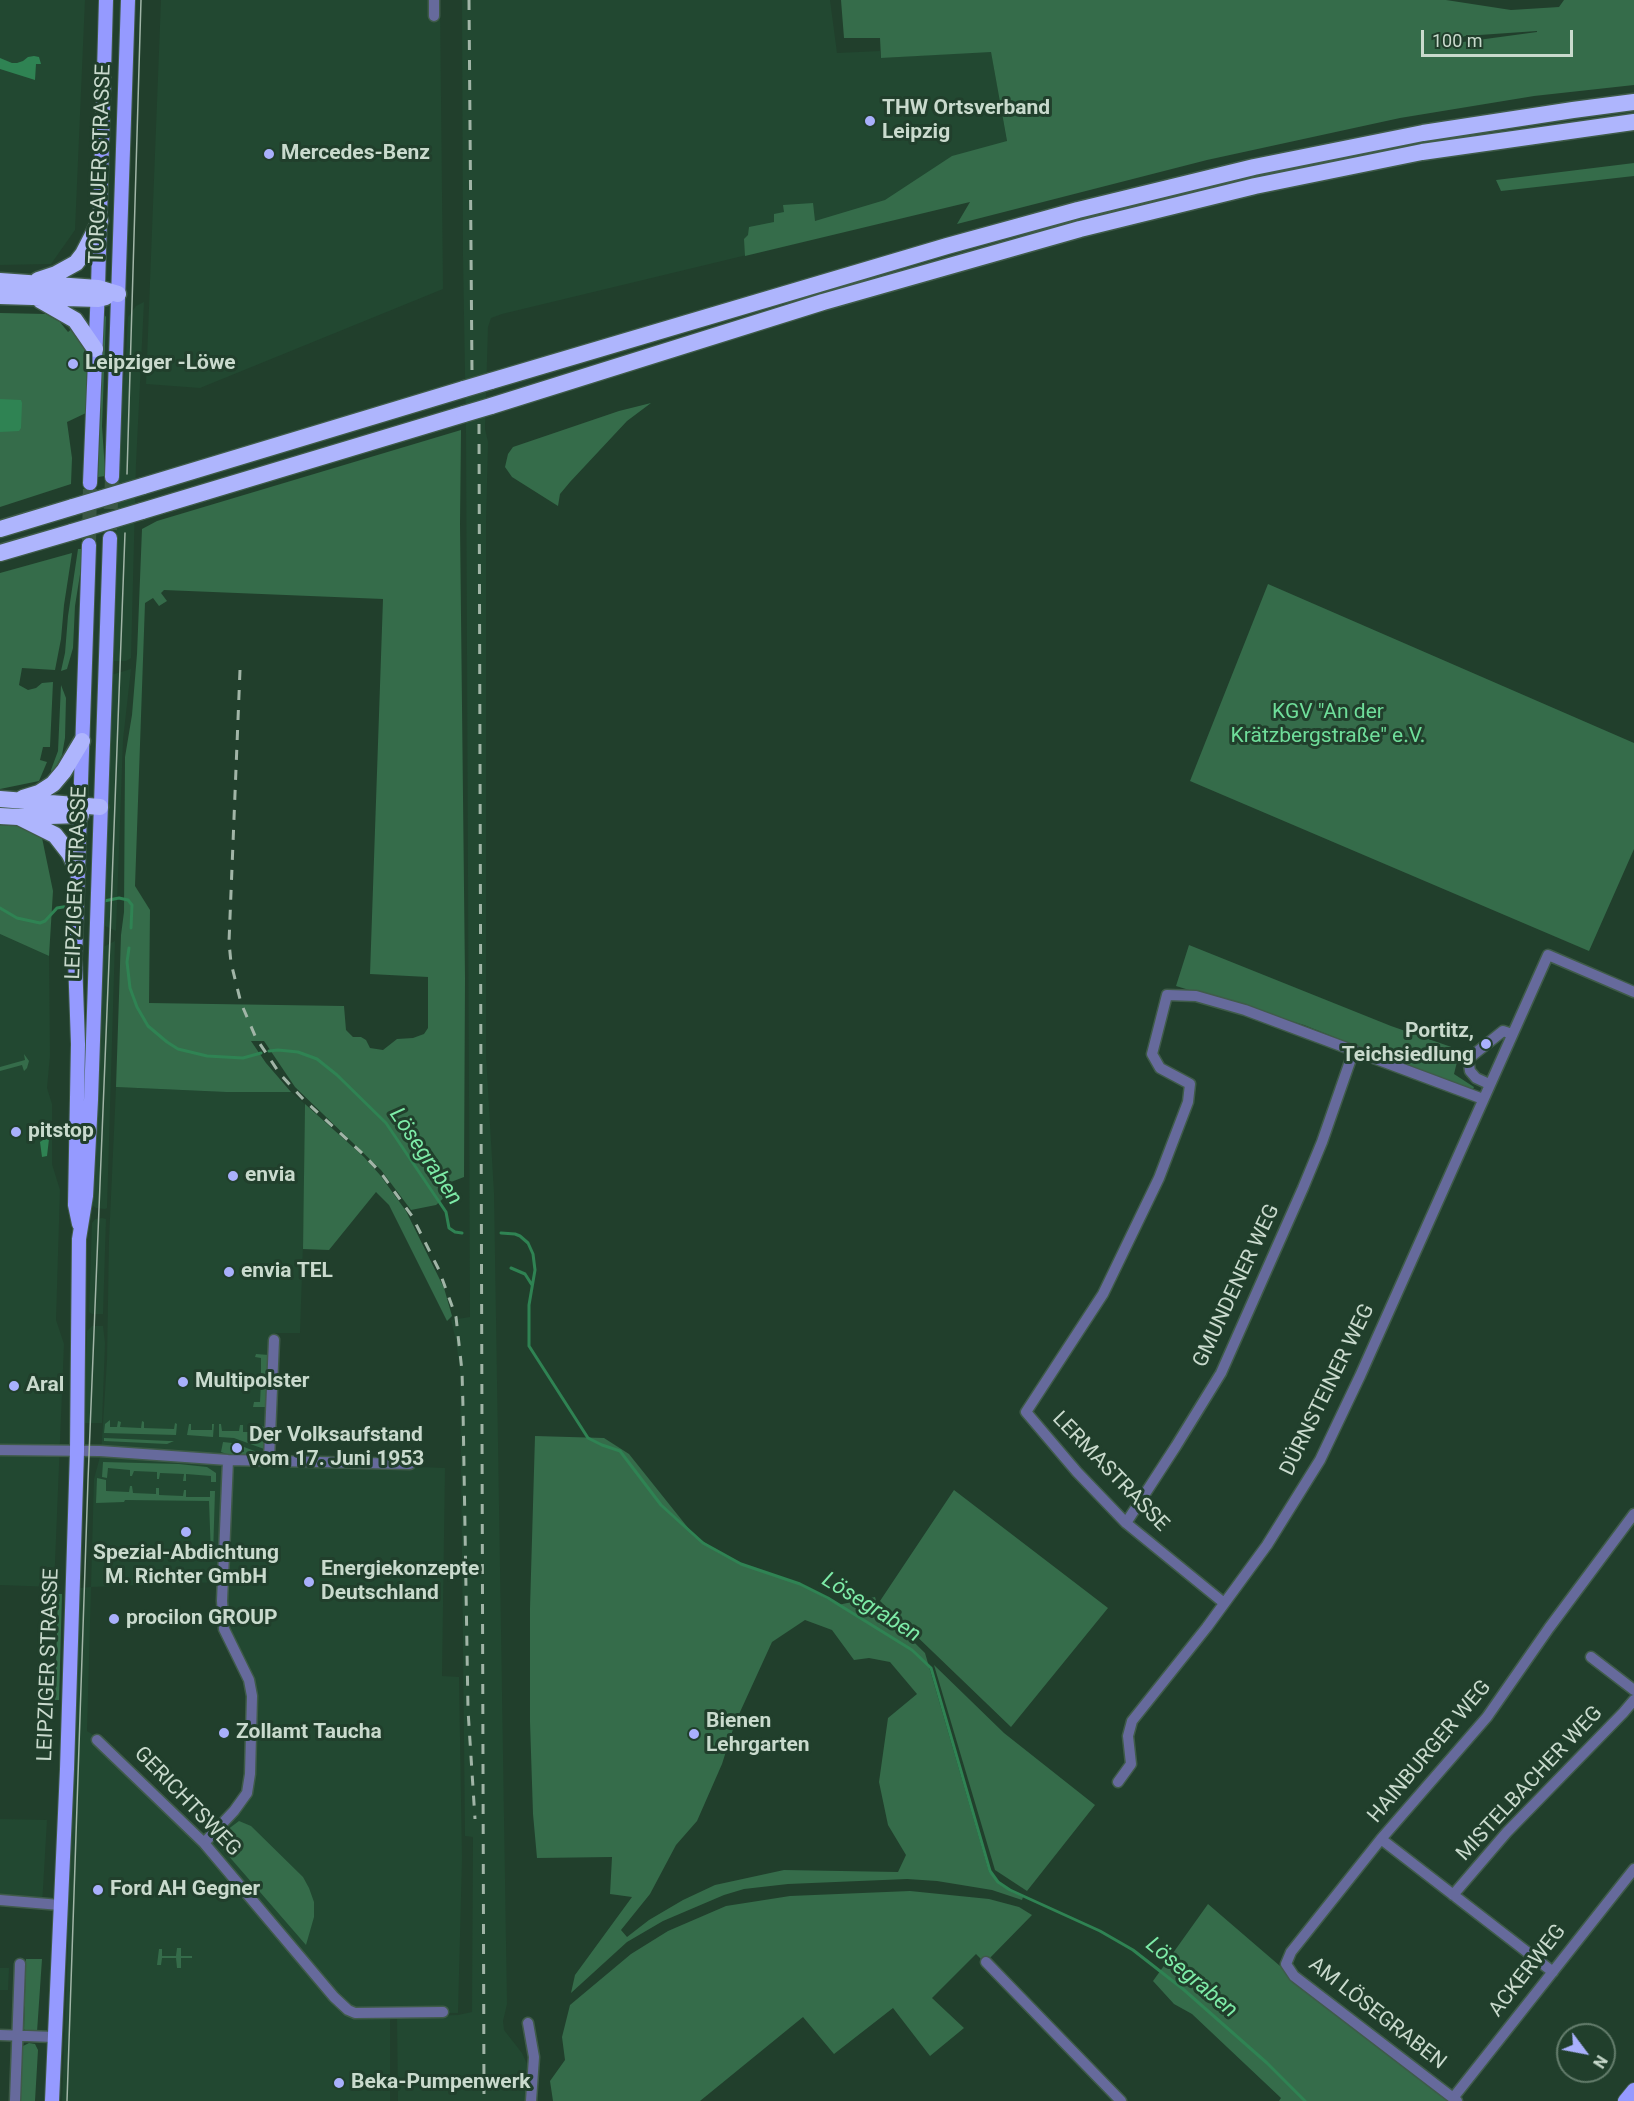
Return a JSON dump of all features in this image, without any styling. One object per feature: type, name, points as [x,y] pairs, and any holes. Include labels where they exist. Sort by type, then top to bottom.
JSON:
[{"type":"highway","points":[[0,529],[947,246],[1078,210],[1254,167],[1423,133],[1634,102]]},
{"type":"highway","points":[[0,553],[491,406],[823,302],[1080,229],[1255,186],[1422,152],[1634,122]]},
{"type":"highway","points":[[0,296],[33,290],[72,267],[83,254],[100,221]]},
{"type":"highway","points":[[0,281],[33,290],[118,294]]},
{"type":"highway","points":[[33,290],[75,320],[95,349]]},
{"type":"highway","points":[[8,799],[39,793],[53,784],[64,771],[82,741]]},
{"type":"highway","points":[[8,799],[100,811]]},
{"type":"highway","points":[[0,816],[18,817],[79,810]]},
{"type":"highway","points":[[18,817],[37,824],[56,835],[77,869]]},
{"type":"main road","name":"TORGAUER STRASSE","points":[[90,483],[106,0]]},
{"type":"main road","name":"TORGAUER STRASSE","points":[[112,477],[128,0]]},
{"type":"main road","name":"LEIPZIGER STRASSE","points":[[52,2101],[67,1769],[77,1451],[80,1229],[86,1196],[110,538]]},
{"type":"main road","name":"LEIPZIGER STRASSE","points":[[80,1229],[75,1205],[78,1044],[75,959],[89,545]]},
{"type":"main road","points":[[1625,2101],[1634,2090]]},
{"type":"street","points":[[434,0],[434,16]]},
{"type":"street","name":"DÜRNSTEINER WEG","points":[[1118,1782],[1131,1764],[1128,1736],[1132,1721],[1267,1545],[1320,1460],[1365,1365],[1548,955],[1634,992]]},
{"type":"street","name":"LERMASTRASSE","points":[[1224,1603],[1126,1523],[1077,1472],[1026,1412],[1103,1294],[1159,1178],[1188,1102],[1190,1084],[1160,1068],[1152,1054],[1167,995],[1196,996],[1222,1003],[1354,1050]]},
{"type":"street","points":[[1489,1084],[1476,1078],[1470,1071],[1468,1059],[1503,1031],[1512,1034]]},
{"type":"street","points":[[1354,1050],[1483,1099]]},
{"type":"street","name":"GMUNDENER WEG","points":[[1126,1523],[1221,1373],[1322,1142],[1354,1050]]},
{"type":"street","points":[[269,1460],[274,1340]]},
{"type":"street","points":[[0,1450],[121,1452],[228,1460],[410,1464]]},
{"type":"street","points":[[204,1843],[234,1811],[247,1793],[250,1774],[252,1696],[249,1680],[224,1629],[222,1601],[228,1460]]},
{"type":"street","name":"HAINBURGER WEG","points":[[1553,1972],[1381,1839],[1488,1717],[1550,1628],[1632,1520]]},
{"type":"street","points":[[1591,1657],[1634,1690]]},
{"type":"street","name":"MISTELBACHER WEG","points":[[1453,1895],[1507,1832],[1634,1700]]},
{"type":"street","name":"GERICHTSWEG","points":[[97,1740],[204,1843],[334,1997],[348,2010],[355,2013],[443,2012]]},
{"type":"street","name":"AM LÖSEGRABEN","points":[[1381,1839],[1291,1952],[1286,1964],[1294,1976],[1455,2099]]},
{"type":"street","name":"ACKERWEG","points":[[1455,2099],[1634,1869]]},
{"type":"street","points":[[0,1900],[60,1905]]},
{"type":"street","points":[[986,1962],[1002,1985],[1121,2101]]},
{"type":"street","points":[[15,2101],[20,1964]]},
{"type":"street","points":[[528,2023],[534,2057],[531,2101]]},
{"type":"street","points":[[0,2035],[54,2037]]},
{"type":"shaded area","points":[[0,0],[85,0],[75,230],[51,264],[0,265]]},
{"type":"shaded area","points":[[161,0],[440,0],[443,289],[200,388],[146,384]]},
{"type":"shaded area","points":[[462,0],[830,0],[837,53],[880,51],[881,58],[991,51],[1007,142],[971,201],[502,314],[491,318],[488,327],[485,429],[488,442],[486,1055],[494,1193],[507,2004],[503,2021],[504,2030],[522,2053],[527,2064],[526,2101],[398,2101],[397,2017],[458,2015],[472,2012],[473,1837],[465,1836],[460,1371],[451,1320],[470,1317]]},
{"type":"shaded area","points":[[34,56],[39,57],[41,64],[36,64],[35,80],[0,69],[0,58],[17,63]]},
{"type":"shaded area","points":[[144,302],[136,464],[131,658],[126,661],[112,661],[121,395],[125,372],[128,317],[136,306]]},
{"type":"shaded area","points":[[0,399],[21,400],[21,428],[19,431],[0,432]]},
{"type":"shaded area","points":[[131,669],[123,740],[116,931],[102,923],[111,675]]},
{"type":"shaded area","points":[[0,934],[49,956],[50,1056],[47,1088],[52,1104],[52,1164],[60,1190],[56,1320],[64,1344],[54,1587],[0,1585]]},
{"type":"shaded area","points":[[115,941],[107,1208],[105,1209],[92,1205],[101,948]]},
{"type":"shaded area","points":[[116,1087],[226,1092],[291,1092],[305,1104],[300,1333],[274,1333],[269,1461],[445,1468],[442,1676],[459,1677],[462,1859],[458,2013],[391,2012],[390,2101],[62,2101],[68,1947],[68,1878],[80,1588],[91,1587],[94,1479],[101,1453],[107,1360],[109,1240]],"holes":[[[222,1582],[228,1637],[252,1700],[247,1798],[204,1843],[106,1743],[87,1731],[91,1587]]]},
{"type":"shaded area","points":[[46,1138],[49,1139],[47,1156],[42,1157],[40,1142]]},
{"type":"shaded area","points":[[95,1219],[106,1219],[103,1314],[92,1314],[89,1312],[92,1223]]},
{"type":"shaded area","points":[[92,1326],[103,1326],[105,1343],[102,1423],[83,1423],[87,1331]]},
{"type":"shaded area","points":[[0,1819],[47,1820],[42,1906],[0,1905]]},
{"type":"shaded area","points":[[0,1968],[9,1968],[8,1990],[0,1990]]},
{"type":"green space","points":[[841,0],[1446,0],[1511,10],[1559,7],[1564,0],[1634,0],[1634,85],[1534,96],[1400,118],[1207,160],[957,224],[970,202],[745,256],[744,239],[748,235],[749,227],[774,222],[774,214],[784,212],[783,205],[813,203],[815,221],[885,200],[952,156],[1007,141],[991,52],[881,58],[880,38],[844,38]],"holes":[[[1537,32],[1441,45],[1465,36]]]},
{"type":"green space","points":[[1634,163],[1634,176],[1501,191],[1496,180]]},
{"type":"green space","points":[[0,313],[46,314],[60,322],[68,332],[74,327],[84,349],[87,368],[86,413],[67,422],[72,458],[71,484],[0,507]]},
{"type":"green space","points":[[104,314],[106,317],[102,426],[105,476],[98,477]]},
{"type":"green space","points":[[651,403],[627,421],[570,482],[560,494],[558,506],[512,477],[505,467],[508,454],[513,447],[619,411]]},
{"type":"green space","points":[[461,430],[464,1177],[451,1182],[446,1196],[436,1205],[411,1210],[381,1170],[295,1087],[264,1041],[251,1041],[291,1092],[226,1092],[116,1087],[121,935],[124,912],[125,757],[132,715],[137,654],[142,529],[157,521]],"holes":[[[164,590],[383,599],[370,974],[428,977],[428,1028],[424,1034],[413,1038],[397,1039],[383,1050],[370,1048],[366,1040],[353,1037],[346,1030],[344,1006],[149,1003],[150,910],[135,886],[145,603],[153,598],[159,606],[167,601],[161,593]]]},
{"type":"green space","points":[[78,549],[84,549],[75,606],[73,648],[67,669],[61,671],[65,653]]},
{"type":"green space","points":[[72,553],[55,670],[22,668],[19,685],[28,690],[42,683],[53,682],[50,747],[43,747],[40,760],[47,762],[39,781],[0,789],[0,573]]},
{"type":"green space","name":"KGV \"An der Krätzbergstraße\" e.V.","points":[[1268,584],[1634,743],[1634,849],[1589,951],[1190,781]]},
{"type":"green space","points":[[61,685],[66,698],[65,738],[62,755],[52,775],[51,770],[58,751]]},
{"type":"green space","points":[[0,825],[22,826],[41,833],[53,891],[49,956],[0,934]]},
{"type":"green space","points":[[1189,945],[1391,1026],[1460,1050],[1454,1074],[1474,1087],[1472,1092],[1304,1025],[1176,986]]},
{"type":"green space","points":[[24,1054],[29,1061],[24,1071],[22,1065],[0,1071],[0,1067],[25,1060]]},
{"type":"green space","points":[[305,1104],[364,1157],[406,1211],[444,1288],[452,1316],[447,1321],[389,1205],[376,1192],[329,1250],[303,1249]]},
{"type":"green space","points":[[256,1354],[269,1355],[268,1407],[253,1407],[254,1402],[260,1402],[261,1383],[254,1381],[255,1378],[261,1378],[261,1358],[255,1357]]},
{"type":"green space","points":[[110,1420],[110,1427],[117,1427],[118,1421],[121,1422],[120,1427],[141,1428],[142,1421],[144,1428],[174,1429],[175,1423],[177,1424],[176,1435],[104,1433],[105,1424]]},
{"type":"green space","points":[[189,1424],[191,1424],[191,1430],[212,1430],[212,1424],[214,1424],[213,1437],[187,1435]]},
{"type":"green space","points":[[219,1424],[221,1424],[222,1431],[239,1431],[240,1425],[243,1425],[243,1432],[261,1432],[262,1426],[268,1430],[266,1446],[264,1449],[234,1438],[219,1437]]},
{"type":"green space","points":[[535,1436],[604,1438],[629,1454],[693,1534],[719,1553],[744,1565],[804,1586],[838,1605],[875,1597],[878,1607],[925,1653],[989,1872],[1010,1891],[1023,1897],[1022,1900],[992,1890],[937,1881],[907,1879],[788,1884],[744,1889],[663,1921],[627,1942],[571,1993],[575,1975],[632,1897],[610,1894],[612,1857],[537,1858],[530,1722],[530,1608]],"holes":[[[805,1620],[832,1630],[854,1660],[869,1658],[890,1662],[917,1694],[888,1718],[879,1782],[888,1825],[906,1855],[898,1872],[784,1870],[715,1885],[649,1920],[627,1937],[621,1930],[650,1894],[676,1845],[697,1821],[722,1764],[735,1723],[772,1642]]]},
{"type":"green space","points":[[104,1438],[174,1441],[167,1444],[104,1441]]},
{"type":"green space","points":[[223,1442],[232,1443],[232,1449],[244,1452],[244,1447],[260,1453],[252,1456],[227,1454],[221,1452]]},
{"type":"green space","points":[[103,1462],[207,1467],[216,1473],[216,1482],[211,1482],[211,1476],[186,1474],[186,1481],[183,1481],[184,1474],[160,1473],[157,1479],[157,1472],[134,1471],[130,1476],[130,1470],[108,1468],[107,1478],[102,1477]]},
{"type":"green space","points":[[97,1478],[106,1480],[106,1491],[129,1492],[132,1486],[133,1493],[156,1494],[156,1488],[159,1488],[159,1495],[183,1496],[186,1490],[186,1497],[210,1497],[210,1491],[215,1491],[213,1555],[211,1556],[209,1501],[125,1500],[124,1502],[96,1503]]},
{"type":"green space","points":[[954,1490],[1108,1608],[1011,1727],[880,1601]]},
{"type":"green space","points":[[58,1594],[62,1594],[59,1700],[55,1700]]},
{"type":"green space","points":[[934,1665],[1004,1733],[1095,1805],[1027,1891],[995,1870]]},
{"type":"green space","points":[[239,1821],[251,1826],[303,1877],[309,1888],[314,1902],[314,1917],[306,1945],[220,1846],[219,1840],[223,1833]]},
{"type":"green space","points":[[910,1891],[989,1899],[1019,1907],[1032,1915],[985,1963],[976,1954],[932,1998],[964,2028],[930,2056],[893,2008],[834,2054],[803,2017],[700,2101],[553,2101],[550,2081],[565,2060],[562,2037],[570,2005],[631,1954],[668,1931],[726,1906],[790,1896]]},
{"type":"green space","points":[[1208,1904],[1287,1972],[1370,2035],[1448,2101],[1279,2101],[1281,2098],[1192,2014],[1174,2004],[1153,1981]]},
{"type":"green space","points":[[177,1948],[181,1948],[181,1956],[192,1956],[192,1958],[181,1958],[181,1968],[177,1968],[176,1958],[162,1958],[161,1965],[157,1965],[159,1949],[162,1949],[162,1956],[176,1956]]},
{"type":"green space","points":[[26,1959],[42,1959],[37,2032],[27,2033],[24,2029]]},
{"type":"green space","points":[[29,2043],[35,2044],[38,2050],[35,2101],[20,2101],[23,2046]]},
{"type":"waterway","name":"Lösegraben","points":[[104,901],[119,898],[128,900],[132,905],[131,928]]},
{"type":"waterway","name":"Lösegraben","points":[[0,908],[17,918],[40,923],[45,921],[57,908],[69,906]]},
{"type":"waterway","name":"Lösegraben","points":[[129,948],[127,962],[130,988],[137,1007],[148,1026],[167,1042],[178,1049],[207,1056],[243,1058],[261,1053]]},
{"type":"waterway","name":"Lösegraben","points":[[269,1051],[298,1052],[317,1059],[337,1075],[386,1123],[446,1212],[449,1228],[462,1233]]},
{"type":"waterway","name":"Lösegraben","points":[[501,1233],[520,1236],[528,1243],[533,1254],[535,1270],[529,1305],[529,1346],[588,1438],[620,1451],[661,1505],[703,1543],[741,1564],[800,1584],[828,1598],[912,1650],[931,1668],[990,1871],[998,1882],[1010,1890],[1100,1931],[1133,1950],[1183,1989],[1267,2063],[1305,2101]]},
{"type":"waterway","points":[[511,1268],[525,1274],[532,1285]]},
{"type":"tunnel","points":[[110,530],[112,477]]},
{"type":"tunnel","points":[[89,545],[90,483]]},
{"type":"tram line","points":[[127,474],[141,0]]},
{"type":"tram line","points":[[67,2101],[88,1480],[125,533]]},
{"type":"railway","points":[[469,0],[472,373]]},
{"type":"railway","points":[[479,424],[484,2101]]},
{"type":"railway","points":[[240,670],[229,942],[231,963],[241,1003],[256,1038],[280,1074],[381,1173],[412,1216],[439,1270],[456,1317],[462,1371],[468,1710],[475,1819]]},
{"type":"place","name":"THW Ortsverband Leipzig","points":[[870,121]]},
{"type":"place","name":"Mercedes-Benz","points":[[269,154]]},
{"type":"place","name":"Leipziger -Löwe","points":[[73,364]]},
{"type":"place","name":"Portitz, Teichsiedlung","points":[[1486,1044]]},
{"type":"place","name":"pitstop","points":[[16,1132]]},
{"type":"place","name":"envia","points":[[233,1176]]},
{"type":"place","name":"envia TEL","points":[[229,1272]]},
{"type":"place","name":"Multipolster","points":[[183,1382]]},
{"type":"place","name":"Aral","points":[[14,1386]]},
{"type":"place","name":"Der Volksaufstand vom 17. Juni 1953","points":[[237,1448]]},
{"type":"place","name":"Spezial-Abdichtung M. Richter GmbH","points":[[186,1532]]},
{"type":"place","name":"Energiekonzepte Deutschland","points":[[309,1582]]},
{"type":"place","name":"procilon GROUP","points":[[114,1619]]},
{"type":"place","name":"Zollamt Taucha","points":[[224,1733]]},
{"type":"place","name":"Bienen Lehrgarten","points":[[694,1734]]},
{"type":"place","name":"Ford AH Gegner","points":[[98,1890]]},
{"type":"place","name":"Beka-Pumpenwerk","points":[[339,2083]]}]
